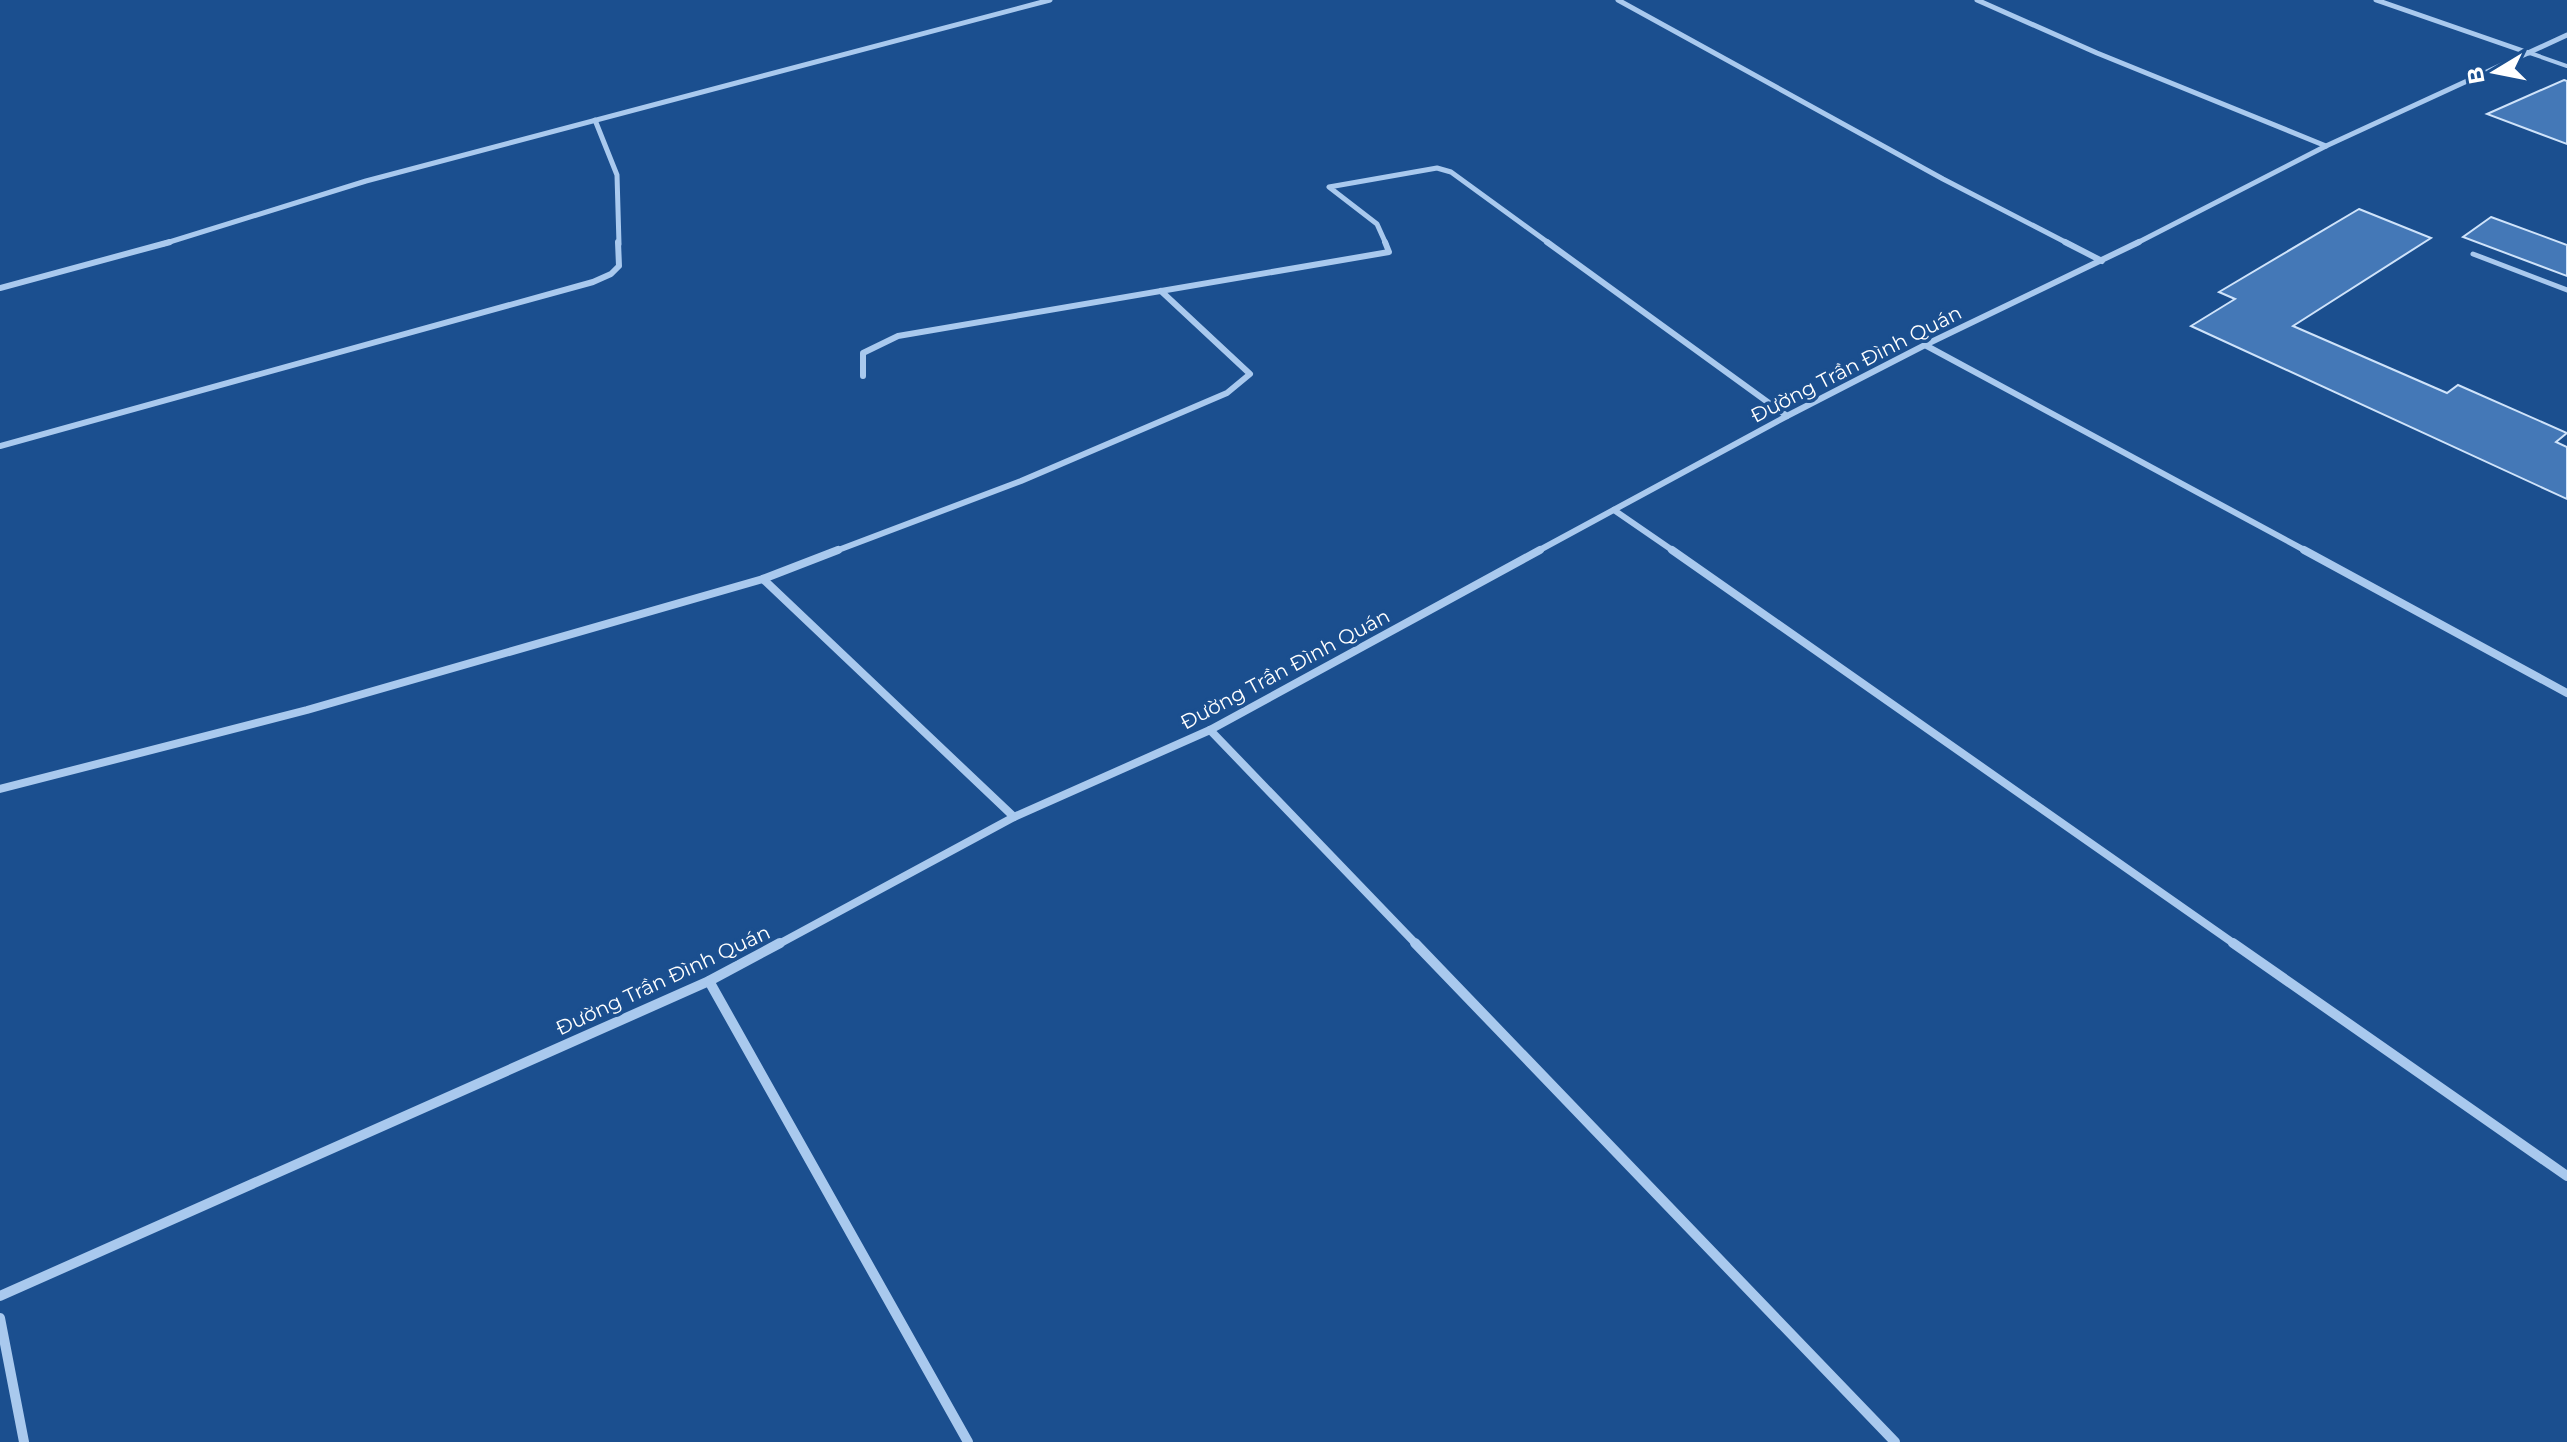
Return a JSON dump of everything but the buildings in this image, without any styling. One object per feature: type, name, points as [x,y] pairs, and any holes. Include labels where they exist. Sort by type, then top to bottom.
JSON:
[{"type":"street","points":[[0,288],[134,253],[366,181],[1050,0]]},
{"type":"street","points":[[1618,0],[1943,179],[2102,261]]},
{"type":"street","points":[[1977,0],[2097,53],[2326,146]]},
{"type":"street","points":[[2376,0],[2530,53]]},
{"type":"street","name":"Đường Trần Đình Quán","points":[[0,1296],[709,981],[1014,817],[1210,730],[1787,416],[1925,345],[2102,261],[2326,146],[2567,35]]},
{"type":"street","points":[[0,446],[593,282],[611,274],[619,266],[620,195],[617,175],[595,120]]},
{"type":"street","points":[[863,376],[863,353],[898,336],[1389,252],[1377,224],[1329,187],[1437,168],[1451,172],[1787,416]]},
{"type":"street","points":[[0,789],[307,710],[763,579],[1080,456],[1227,393],[1250,374],[1161,291]]},
{"type":"street","points":[[1925,345],[2567,693]]},
{"type":"street","points":[[1614,510],[2567,1176]]},
{"type":"street","points":[[763,579],[1014,817]]},
{"type":"street","points":[[1210,730],[1895,1442]]},
{"type":"street","points":[[709,981],[968,1442]]},
{"type":"street","points":[[0,1318],[24,1442]]},
{"type":"lane","points":[[2530,53],[2567,66]]},
{"type":"lane","points":[[2473,254],[2567,290]]}]
